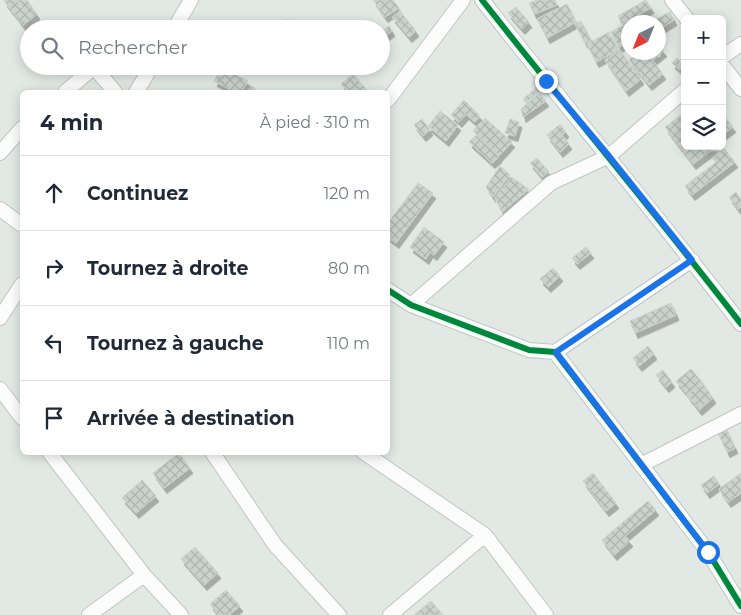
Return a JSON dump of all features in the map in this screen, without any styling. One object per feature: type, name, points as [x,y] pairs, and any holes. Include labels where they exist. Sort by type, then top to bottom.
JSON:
[{"type":"street","points":[[179,20],[191,0]]},
{"type":"street","points":[[390,97],[462,0]]},
{"type":"street","points":[[482,0],[546,81],[609,156],[741,324]]},
{"type":"street","points":[[672,0],[684,15]]},
{"type":"street","points":[[726,55],[741,44]]},
{"type":"street","points":[[726,70],[741,89]]},
{"type":"street","points":[[67,90],[85,75]]},
{"type":"street","points":[[101,75],[113,90]]},
{"type":"street","points":[[137,90],[146,75]]},
{"type":"street","points":[[411,305],[551,183],[609,156],[681,93]]},
{"type":"street","points":[[0,153],[20,130]]},
{"type":"street","points":[[0,209],[20,224]]},
{"type":"street","points":[[390,291],[411,305],[529,350],[556,352],[692,260]]},
{"type":"street","points":[[0,318],[20,287]]},
{"type":"street","points":[[556,352],[708,552],[741,606]]},
{"type":"street","points":[[0,389],[20,415]]},
{"type":"street","points":[[641,465],[741,414]]},
{"type":"street","points":[[51,455],[144,574],[181,615]]},
{"type":"street","points":[[214,455],[275,545],[338,615]]},
{"type":"street","points":[[367,455],[485,535],[546,615]]},
{"type":"street","points":[[390,615],[485,535]]},
{"type":"street","points":[[89,615],[144,574]]},
{"type":"building","points":[[16,0],[31,19],[20,21],[4,1]]},
{"type":"building","points":[[17,0],[27,0],[37,14],[31,19]]},
{"type":"building","points":[[373,0],[393,0],[399,8],[385,17]]},
{"type":"building","points":[[537,0],[555,0],[557,5],[534,14],[529,3]]},
{"type":"building","points":[[646,0],[651,8],[638,15],[621,15],[621,22],[618,16]]},
{"type":"building","points":[[567,4],[576,22],[547,38],[537,19]]},
{"type":"building","points":[[516,7],[529,22],[522,29],[508,13]]},
{"type":"building","points":[[400,11],[416,31],[409,37],[392,17]]},
{"type":"building","points":[[670,12],[674,20],[666,25],[666,15],[664,15]]},
{"type":"building","points":[[581,21],[591,40],[585,43],[575,24]]},
{"type":"building","points":[[621,27],[621,46],[619,47],[611,32]]},
{"type":"building","points":[[609,32],[618,50],[596,62],[587,44]]},
{"type":"building","points":[[620,50],[621,60],[627,60],[641,79],[626,91],[605,60]]},
{"type":"building","points":[[677,58],[681,62],[681,69],[680,70],[672,63]]},
{"type":"building","points":[[629,60],[652,60],[663,74],[649,85]]},
{"type":"building","points":[[217,75],[237,75],[248,81],[242,90],[231,90],[214,81]]},
{"type":"building","points":[[354,75],[367,90],[346,90],[341,84]]},
{"type":"building","points":[[252,86],[257,90],[249,90]]},
{"type":"building","points":[[536,88],[539,91],[526,103],[523,99]]},
{"type":"building","points":[[539,93],[546,101],[523,117],[521,109]]},
{"type":"building","points":[[464,100],[480,116],[475,122],[466,114],[459,122],[451,115]]},
{"type":"building","points":[[440,111],[458,125],[446,141],[428,126]]},
{"type":"building","points":[[681,115],[681,148],[665,127]]},
{"type":"building","points":[[485,118],[512,142],[499,156],[473,131]]},
{"type":"building","points":[[726,118],[733,127],[726,132]]},
{"type":"building","points":[[422,119],[430,130],[423,136],[414,125]]},
{"type":"building","points":[[510,119],[519,122],[515,136],[505,133]]},
{"type":"building","points":[[560,124],[566,132],[562,135],[569,144],[560,152],[547,135]]},
{"type":"building","points":[[476,135],[499,157],[492,163],[469,142]]},
{"type":"building","points":[[682,150],[712,150],[693,164]]},
{"type":"building","points":[[722,150],[726,150],[735,162],[692,195],[685,186],[716,162],[712,158]]},
{"type":"building","points":[[537,158],[549,172],[542,177],[530,163]]},
{"type":"building","points":[[500,166],[510,175],[493,197],[486,187]]},
{"type":"building","points":[[511,177],[529,189],[502,212],[495,198]]},
{"type":"building","points":[[418,183],[433,193],[396,243],[390,238],[390,220]]},
{"type":"building","points":[[736,192],[741,199],[741,207],[738,209],[729,197]]},
{"type":"building","points":[[424,227],[444,242],[434,255],[430,252],[426,259],[410,247]]},
{"type":"building","points":[[586,247],[591,253],[577,264],[572,258]]},
{"type":"building","points":[[553,268],[560,276],[548,287],[540,279]]},
{"type":"building","points":[[671,303],[676,315],[635,333],[630,321]]},
{"type":"building","points":[[648,346],[654,354],[639,366],[633,358]]},
{"type":"building","points":[[691,369],[702,382],[687,394],[676,381]]},
{"type":"building","points":[[663,370],[672,382],[666,387],[656,375]]},
{"type":"building","points":[[702,382],[713,398],[699,410],[687,395]]},
{"type":"building","points":[[724,425],[735,448],[727,452],[716,429]]},
{"type":"building","points":[[176,455],[180,455],[190,468],[164,488],[153,473]]},
{"type":"building","points":[[593,473],[616,503],[606,511],[583,481]]},
{"type":"building","points":[[741,473],[741,493],[728,502],[719,489]]},
{"type":"building","points":[[714,476],[719,484],[707,493],[701,485]]},
{"type":"building","points":[[142,480],[156,496],[136,513],[122,498]]},
{"type":"building","points":[[648,501],[656,510],[625,536],[630,541],[614,555],[602,540]]},
{"type":"building","points":[[195,547],[218,573],[204,585],[181,559]]},
{"type":"building","points":[[226,590],[240,606],[229,615],[219,615],[210,604]]},
{"type":"building","points":[[431,601],[443,615],[414,615]]},
{"type":"cycle path","points":[[482,0],[741,324]]},
{"type":"cycle path","points":[[390,291],[411,305],[529,350],[555,352],[708,552],[741,606]]},
{"type":"route","points":[[546,81],[692,260],[556,352],[708,552]]}]
